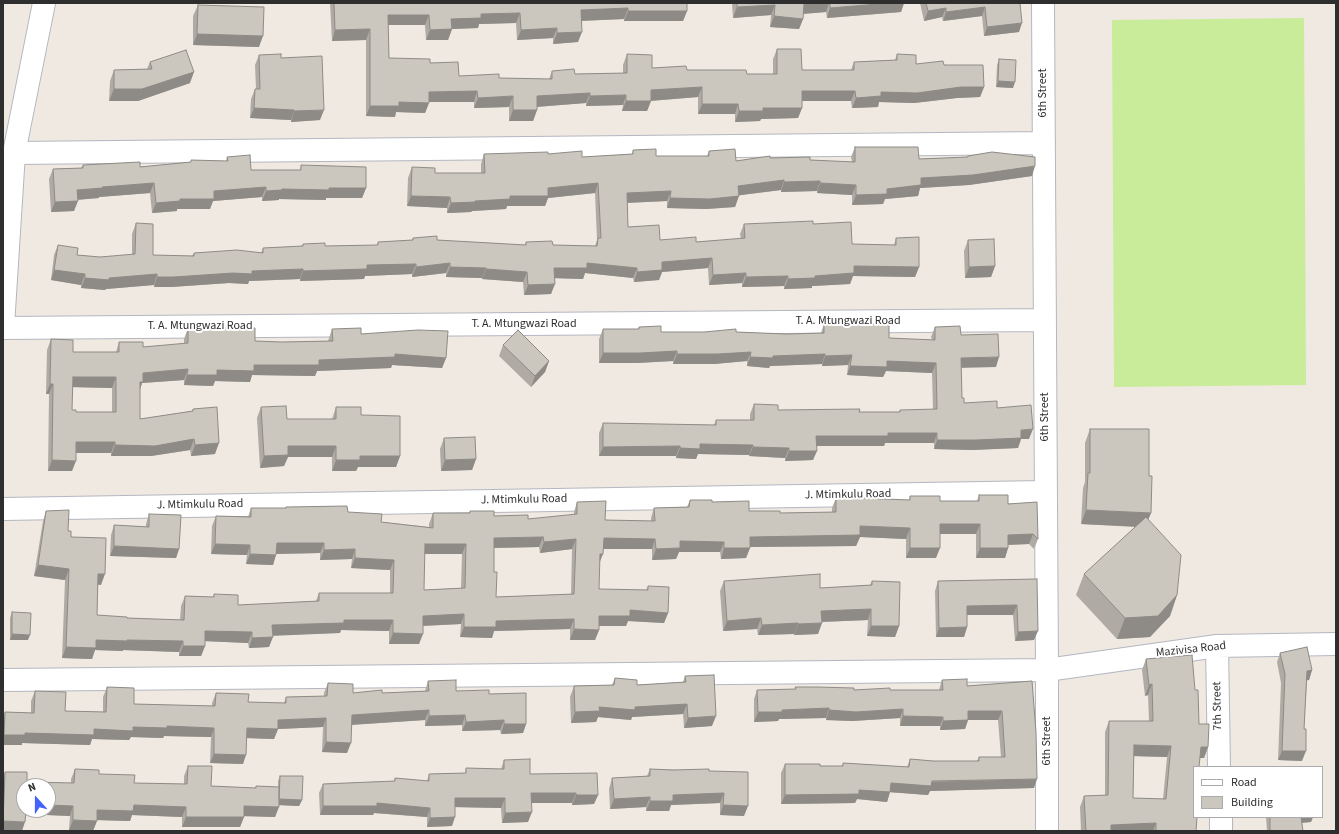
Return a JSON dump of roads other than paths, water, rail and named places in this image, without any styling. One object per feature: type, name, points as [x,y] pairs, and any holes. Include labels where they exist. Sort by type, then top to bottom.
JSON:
[{"type":"street","points":[[3,327],[14,153],[44,3]]},
{"type":"street","name":"6th Street","points":[[1043,3],[1047,831]]},
{"type":"street","points":[[14,153],[1044,143]]},
{"type":"street","name":"T. A. Mtungwazi Road","points":[[3,327],[1044,320]]},
{"type":"street","name":"J. Mtimkulu Road","points":[[3,508],[1045,492]]},
{"type":"street","name":"Mazivisa Road","points":[[3,680],[1047,670],[1217,646],[1336,644]]},
{"type":"street","name":"7th Street","points":[[1217,646],[1220,766]]},
{"type":"street","points":[[1220,818],[1221,831]]}]
